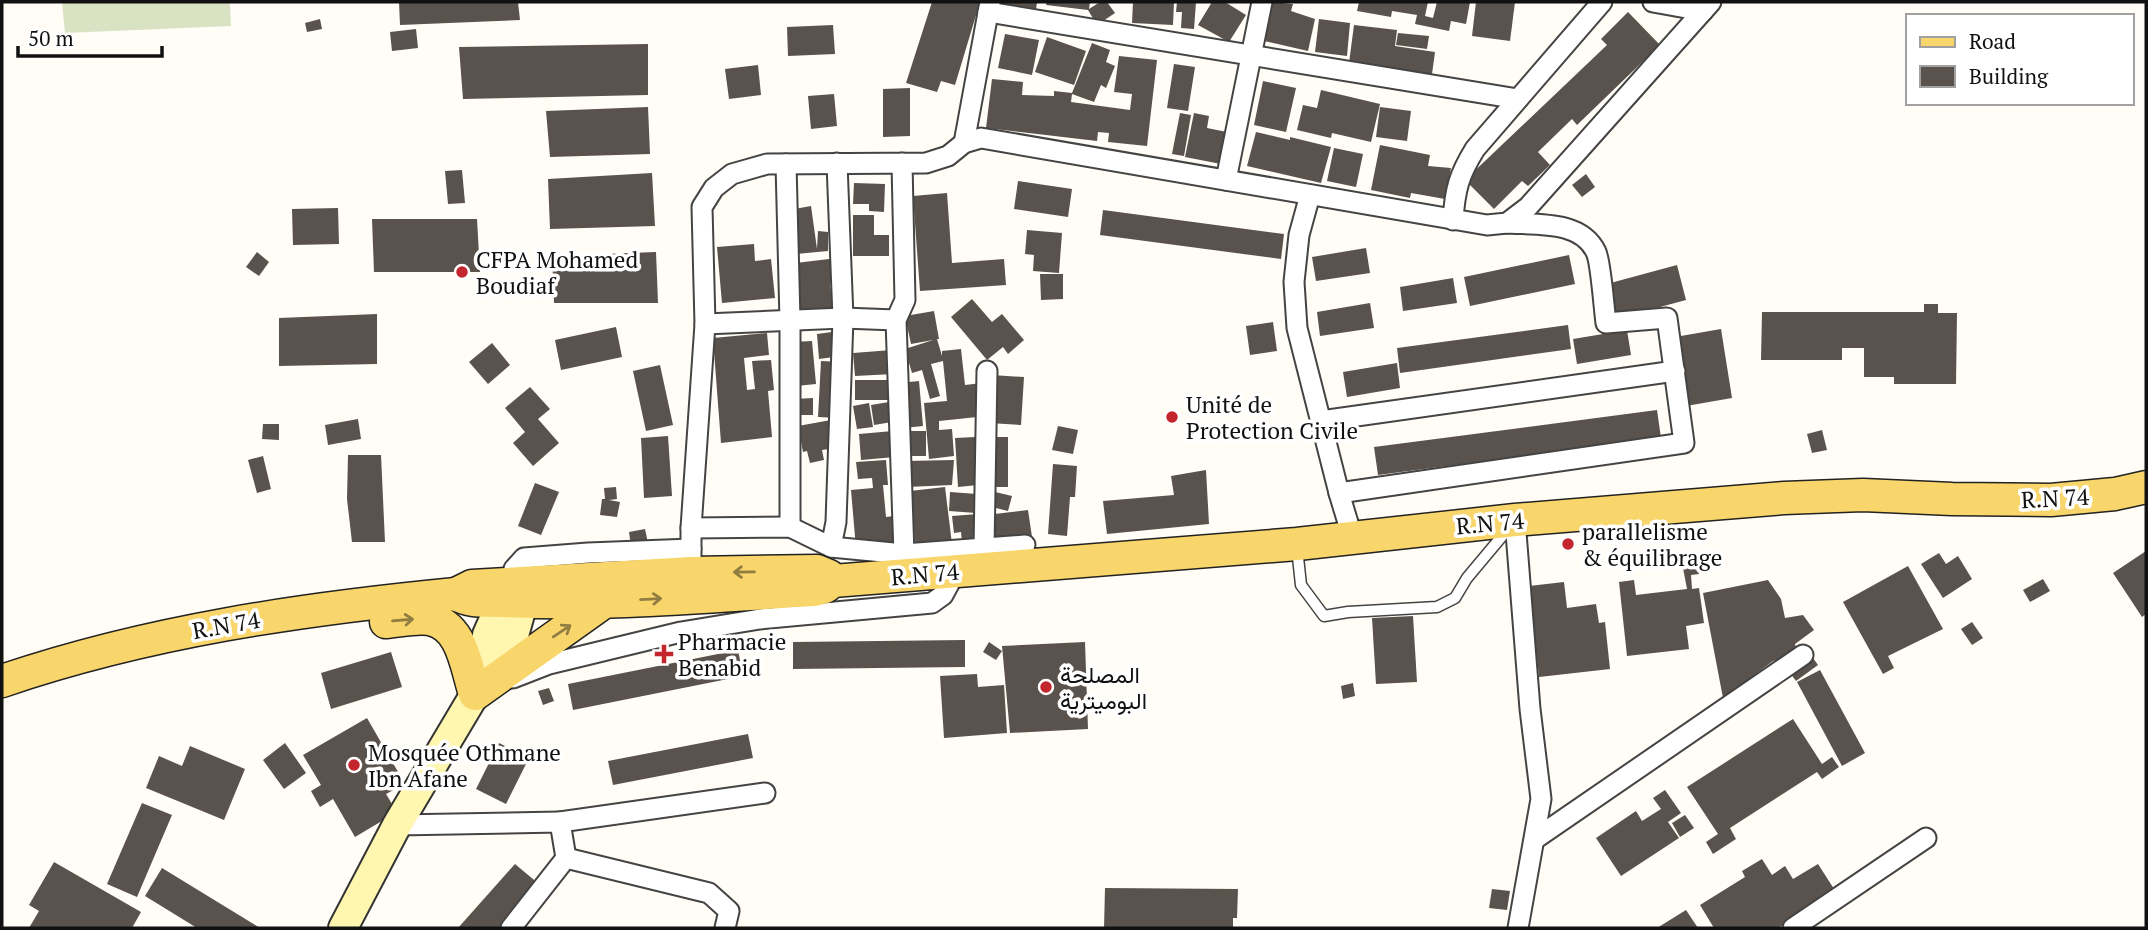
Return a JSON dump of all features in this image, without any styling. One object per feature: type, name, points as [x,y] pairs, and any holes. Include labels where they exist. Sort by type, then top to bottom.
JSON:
[{"type":"main road","name":"R.N 74","points":[[2,681],[42,667],[148,639],[290,613],[456,594],[472,586],[604,602],[814,590],[840,580],[1297,544],[1515,520],[1734,502],[1863,495],[2052,500],[2115,494],[2146,487]]},
{"type":"main road","name":"R.N 74","points":[[516,592],[691,561],[817,571],[840,580]]},
{"type":"main road","points":[[290,613],[313,626],[327,628],[427,618],[443,622],[460,644],[475,694],[604,602]]},
{"type":"street","points":[[1226,180],[1262,2]]},
{"type":"street","points":[[1453,220],[1455,191],[1461,172],[1475,149],[1602,2]]},
{"type":"street","points":[[1653,2],[1707,6]]},
{"type":"street","points":[[1507,223],[1528,207],[1707,6]]},
{"type":"street","points":[[964,143],[989,7],[1252,56],[1518,99]]},
{"type":"street","points":[[691,561],[705,324],[702,207],[714,188],[732,174],[767,164],[926,163],[948,156],[964,143],[981,138],[1453,220],[1487,225],[1507,223],[1558,226],[1577,231],[1597,252],[1606,323],[1667,318],[1684,443],[1339,493]]},
{"type":"street","points":[[831,547],[836,522],[843,318],[837,163]]},
{"type":"street","points":[[902,163],[905,300],[896,320],[904,554]]},
{"type":"street","points":[[786,164],[790,320],[790,527]]},
{"type":"street","points":[[1310,195],[1299,235],[1294,282],[1297,328],[1352,536]]},
{"type":"street","points":[[705,324],[843,318],[896,320]]},
{"type":"street","points":[[984,549],[987,371]]},
{"type":"street","points":[[1321,421],[1675,371]]},
{"type":"street","points":[[1515,520],[1530,709],[1541,799],[1518,928]]},
{"type":"street","points":[[691,528],[790,527],[831,547],[904,554],[1026,545]]},
{"type":"street","points":[[475,694],[549,664],[681,632],[760,619],[932,603],[943,595],[956,571]]},
{"type":"street","points":[[840,580],[846,611]]},
{"type":"street","points":[[343,928],[397,825],[475,694],[487,635],[516,592]]},
{"type":"street","points":[[1535,839],[1802,655]]},
{"type":"street","points":[[397,825],[560,822],[765,793]]},
{"type":"street","points":[[511,928],[566,858],[560,822]]},
{"type":"street","points":[[1793,928],[1926,838]]},
{"type":"street","points":[[566,858],[709,893],[729,911],[725,928]]},
{"type":"lane","points":[[1297,544],[1301,585],[1324,616],[1437,607],[1455,598],[1466,578],[1515,520]]},
{"type":"green space","points":[[62,2],[230,2],[231,26],[65,33]]},
{"type":"building","points":[[399,2],[518,2],[520,20],[400,25]]},
{"type":"building","points":[[932,2],[980,2],[955,85],[941,81],[937,92],[906,83]]},
{"type":"building","points":[[1002,2],[1037,2],[1036,10],[1002,5]]},
{"type":"building","points":[[1047,2],[1090,2],[1089,9],[1100,2],[1107,2],[1115,13],[1097,25],[1088,10],[1046,5]]},
{"type":"building","points":[[1133,2],[1174,2],[1173,25],[1132,23]]},
{"type":"building","points":[[1177,2],[1196,2],[1194,29],[1181,28],[1182,12],[1176,12]]},
{"type":"building","points":[[1212,2],[1225,2],[1246,15],[1229,42],[1198,25]]},
{"type":"building","points":[[1272,2],[1293,4],[1291,11],[1315,19],[1308,51],[1264,41]]},
{"type":"building","points":[[1359,2],[1428,2],[1425,16],[1433,18],[1437,2],[1470,2],[1466,24],[1451,21],[1449,31],[1415,24],[1417,15],[1392,11],[1391,17],[1357,11]]},
{"type":"building","points":[[1476,2],[1515,2],[1510,41],[1472,36]]},
{"type":"building","points":[[1628,12],[1660,45],[1577,125],[1572,119],[1538,152],[1550,165],[1528,186],[1522,181],[1494,209],[1465,180],[1607,45],[1601,39]]},
{"type":"building","points":[[320,19],[322,29],[307,32],[305,23]]},
{"type":"building","points":[[1319,19],[1350,23],[1347,56],[1315,52]]},
{"type":"building","points":[[833,25],[835,54],[788,56],[787,27]]},
{"type":"building","points":[[1354,25],[1397,30],[1395,46],[1435,52],[1432,74],[1349,63]]},
{"type":"building","points":[[416,29],[418,48],[392,51],[390,32]]},
{"type":"building","points":[[1398,33],[1429,36],[1427,49],[1396,45]]},
{"type":"building","points":[[1005,34],[1039,40],[1032,75],[998,68]]},
{"type":"building","points":[[1047,37],[1086,51],[1074,85],[1035,72]]},
{"type":"building","points":[[1092,43],[1110,50],[1106,62],[1115,66],[1106,88],[1101,85],[1094,102],[1072,94],[1071,102],[1130,110],[1132,94],[1114,92],[1119,56],[1157,60],[1147,146],[1108,142],[1109,133],[1098,132],[1097,141],[986,128],[992,79],[1023,82],[1022,95],[1054,96],[1054,91],[1072,93]]},
{"type":"building","points":[[648,44],[648,95],[463,99],[459,47]]},
{"type":"building","points":[[1174,64],[1195,67],[1188,111],[1167,108]]},
{"type":"building","points":[[758,65],[761,95],[729,99],[725,69]]},
{"type":"building","points":[[1263,81],[1296,88],[1286,132],[1254,125]]},
{"type":"building","points":[[910,88],[910,136],[883,137],[883,89]]},
{"type":"building","points":[[1321,90],[1380,104],[1371,142],[1332,133],[1331,138],[1297,130],[1303,105],[1317,108]]},
{"type":"building","points":[[834,94],[837,126],[811,129],[808,96]]},
{"type":"building","points":[[648,107],[650,154],[550,157],[546,111]]},
{"type":"building","points":[[1380,107],[1411,111],[1407,141],[1376,137]]},
{"type":"building","points":[[1180,113],[1191,115],[1184,156],[1172,154]]},
{"type":"building","points":[[1194,113],[1209,116],[1207,128],[1232,133],[1226,165],[1185,157]]},
{"type":"building","points":[[1256,132],[1331,147],[1321,183],[1247,166]]},
{"type":"building","points":[[1380,145],[1430,155],[1428,166],[1451,168],[1445,199],[1411,193],[1410,198],[1371,190]]},
{"type":"building","points":[[1334,148],[1363,154],[1356,187],[1327,181]]},
{"type":"building","points":[[462,170],[465,203],[448,204],[445,171]]},
{"type":"building","points":[[652,173],[655,226],[550,229],[548,179]]},
{"type":"building","points":[[1586,174],[1595,187],[1582,197],[1572,185]]},
{"type":"building","points":[[1018,181],[1072,189],[1068,217],[1014,209]]},
{"type":"building","points":[[854,183],[885,184],[884,212],[869,211],[869,204],[853,204]]},
{"type":"building","points":[[947,193],[952,263],[1004,259],[1006,285],[920,291],[913,196]]},
{"type":"building","points":[[811,206],[817,249],[818,231],[828,232],[828,251],[796,254],[789,210]]},
{"type":"building","points":[[338,208],[339,244],[293,245],[292,209]]},
{"type":"building","points":[[1103,210],[1284,234],[1281,259],[1100,235]]},
{"type":"building","points":[[853,215],[874,215],[874,235],[889,235],[889,256],[853,256]]},
{"type":"building","points":[[372,219],[477,219],[480,272],[374,272]]},
{"type":"building","points":[[1027,230],[1062,233],[1059,273],[1033,271],[1034,255],[1025,254]]},
{"type":"building","points":[[754,244],[755,261],[771,259],[775,298],[722,303],[717,247]]},
{"type":"building","points":[[1366,248],[1370,273],[1316,281],[1312,257]]},
{"type":"building","points":[[257,252],[269,262],[259,276],[246,267]]},
{"type":"building","points":[[656,252],[658,303],[554,303],[552,256]]},
{"type":"building","points":[[1569,255],[1575,284],[1470,306],[1464,277]]},
{"type":"building","points":[[837,258],[840,282],[830,283],[833,313],[795,318],[792,288],[799,287],[796,263]]},
{"type":"building","points":[[1677,265],[1686,300],[1612,320],[1603,285]]},
{"type":"building","points":[[1040,274],[1063,274],[1063,299],[1041,300]]},
{"type":"building","points":[[1453,278],[1457,303],[1403,311],[1400,287]]},
{"type":"building","points":[[972,299],[992,322],[1002,314],[1024,340],[1008,354],[1003,347],[987,360],[951,317]]},
{"type":"building","points":[[1370,303],[1374,328],[1320,336],[1317,312]]},
{"type":"building","points":[[1924,304],[1938,304],[1938,313],[1957,313],[1956,384],[1894,384],[1894,377],[1864,377],[1864,348],[1842,348],[1842,360],[1761,360],[1762,312],[1924,312]]},
{"type":"building","points":[[934,311],[942,356],[942,351],[961,349],[965,385],[982,383],[983,399],[975,400],[977,417],[939,421],[939,430],[952,429],[954,456],[929,459],[924,403],[947,401],[943,361],[931,364],[940,396],[930,399],[922,370],[912,373],[905,349],[933,340],[911,344],[905,316]]},
{"type":"building","points":[[377,314],[377,364],[279,366],[279,318]]},
{"type":"building","points":[[1273,322],[1277,351],[1250,355],[1246,326]]},
{"type":"building","points":[[1568,325],[1571,349],[1400,373],[1397,348]]},
{"type":"building","points":[[616,327],[622,357],[561,370],[555,340]]},
{"type":"building","points":[[1721,329],[1732,398],[1686,406],[1675,337]]},
{"type":"building","points":[[1627,330],[1631,355],[1577,364],[1573,339]]},
{"type":"building","points":[[832,332],[834,357],[819,359],[817,334]]},
{"type":"building","points":[[767,333],[769,355],[744,358],[747,390],[755,389],[752,361],[771,360],[774,390],[768,391],[772,437],[721,443],[713,338]]},
{"type":"building","points":[[812,341],[816,384],[796,386],[793,342]]},
{"type":"building","points":[[492,343],[510,365],[488,384],[469,362]]},
{"type":"building","points":[[892,350],[894,374],[855,376],[853,353]]},
{"type":"building","points":[[821,361],[841,362],[838,418],[818,417]]},
{"type":"building","points":[[1397,363],[1400,388],[1347,397],[1343,372]]},
{"type":"building","points":[[660,365],[673,425],[646,431],[633,371]]},
{"type":"building","points":[[992,375],[1024,377],[1021,425],[989,423]]},
{"type":"building","points":[[855,380],[892,380],[892,400],[855,400]]},
{"type":"building","points":[[919,381],[923,426],[904,428],[900,383]]},
{"type":"building","points":[[530,387],[550,409],[538,419],[559,443],[533,466],[513,443],[525,432],[505,408]]},
{"type":"building","points":[[813,398],[813,415],[795,415],[795,399]]},
{"type":"building","points":[[895,401],[898,421],[874,425],[871,405]]},
{"type":"building","points":[[869,403],[873,427],[857,429],[853,406]]},
{"type":"building","points":[[1657,410],[1661,438],[1378,475],[1374,447]]},
{"type":"building","points":[[358,419],[361,439],[328,445],[325,425]]},
{"type":"building","points":[[831,420],[836,448],[822,450],[824,460],[810,463],[807,451],[803,452],[798,426]]},
{"type":"building","points":[[263,424],[279,424],[279,440],[262,439]]},
{"type":"building","points":[[1058,426],[1078,430],[1073,454],[1052,450]]},
{"type":"building","points":[[1822,430],[1827,450],[1812,453],[1807,434]]},
{"type":"building","points":[[893,431],[895,457],[861,460],[859,434]]},
{"type":"building","points":[[902,431],[926,431],[926,456],[902,456]]},
{"type":"building","points":[[668,436],[672,496],[644,498],[641,438]]},
{"type":"building","points":[[975,437],[978,485],[958,487],[955,438]]},
{"type":"building","points":[[988,437],[1008,437],[1008,487],[988,487]]},
{"type":"building","points":[[348,455],[381,455],[385,542],[352,542],[347,499]]},
{"type":"building","points":[[263,456],[271,489],[257,493],[248,460]]},
{"type":"building","points":[[886,460],[888,485],[883,485],[886,517],[894,516],[896,545],[856,548],[851,490],[873,488],[872,478],[858,479],[856,462]]},
{"type":"building","points":[[954,460],[952,485],[907,487],[906,461]]},
{"type":"building","points":[[1053,464],[1077,466],[1075,497],[1070,497],[1067,536],[1048,534]]},
{"type":"building","points":[[1206,470],[1209,524],[1107,534],[1103,501],[1174,495],[1171,476]]},
{"type":"building","points":[[535,483],[559,492],[541,535],[518,526]]},
{"type":"building","points":[[616,487],[617,499],[609,500],[620,502],[617,517],[600,515],[602,499],[605,499],[604,488]]},
{"type":"building","points":[[945,487],[952,544],[916,548],[910,491]]},
{"type":"building","points":[[991,491],[1012,496],[1008,511],[988,506]]},
{"type":"building","points":[[950,492],[977,494],[976,513],[949,511]]},
{"type":"building","points":[[1028,510],[1032,537],[989,542],[986,515]]},
{"type":"building","points":[[978,514],[981,540],[962,542],[961,532],[954,533],[952,516]]},
{"type":"building","points":[[645,529],[648,543],[631,546],[629,532]]},
{"type":"building","points":[[2146,551],[2146,614],[2142,617],[2113,573]]},
{"type":"building","points":[[1939,553],[1946,564],[1958,556],[1972,579],[1943,598],[1921,564]]},
{"type":"building","points":[[1698,565],[1699,574],[1691,575],[1692,589],[1699,588],[1704,623],[1686,626],[1689,649],[1627,656],[1619,582],[1634,580],[1636,595],[1687,589],[1683,568]]},
{"type":"building","points":[[1908,566],[1943,629],[1888,656],[1894,668],[1883,674],[1843,602]]},
{"type":"building","points":[[2043,579],[2050,591],[2030,602],[2023,590]]},
{"type":"building","points":[[1768,580],[1781,599],[1785,618],[1803,615],[1814,630],[1795,644],[1796,648],[1773,661],[1723,698],[1703,593]]},
{"type":"building","points":[[1564,582],[1567,608],[1596,604],[1599,623],[1605,622],[1610,669],[1539,677],[1529,586]]},
{"type":"building","points":[[1413,616],[1417,682],[1376,684],[1372,618]]},
{"type":"building","points":[[1972,622],[1983,638],[1972,645],[1961,629]]},
{"type":"building","points":[[965,640],[965,667],[793,669],[793,642]]},
{"type":"building","points":[[989,642],[1002,651],[996,660],[983,652]]},
{"type":"building","name":"المصلحة البوميترية","points":[[1085,642],[1088,729],[1010,733],[1002,646]]},
{"type":"building","points":[[738,650],[743,676],[573,710],[568,684]]},
{"type":"building","points":[[391,652],[402,687],[331,709],[321,673]]},
{"type":"building","points":[[1813,658],[1818,665],[1796,681],[1790,673]]},
{"type":"building","points":[[1820,670],[1865,753],[1842,766],[1797,682]]},
{"type":"building","points":[[977,674],[978,687],[1004,685],[1007,733],[944,738],[940,676]]},
{"type":"building","points":[[1353,683],[1355,696],[1343,699],[1341,686]]},
{"type":"building","points":[[549,688],[554,701],[543,705],[538,691]]},
{"type":"building","name":"Mosquée Othmane Ibn Afane","points":[[367,718],[405,784],[386,794],[397,812],[355,837],[333,799],[320,807],[311,791],[321,785],[303,755]]},
{"type":"building","points":[[1793,719],[1822,764],[1832,757],[1839,767],[1822,779],[1817,772],[1730,828],[1736,839],[1713,854],[1706,842],[1718,834],[1687,787]]},
{"type":"building","points":[[748,734],[753,758],[613,785],[608,761]]},
{"type":"building","points":[[285,743],[306,773],[284,789],[263,760]]},
{"type":"building","points":[[499,743],[529,758],[506,804],[476,789]]},
{"type":"building","points":[[190,746],[245,769],[224,820],[146,788],[159,756],[182,766]]},
{"type":"building","points":[[1665,790],[1681,813],[1668,822],[1679,838],[1621,876],[1596,838],[1636,811],[1642,821],[1661,809],[1653,798]]},
{"type":"building","points":[[142,803],[172,815],[137,897],[107,884]]},
{"type":"building","points":[[1685,815],[1694,828],[1680,837],[1672,823]]},
{"type":"building","points":[[1762,859],[1772,875],[1785,866],[1793,879],[1818,864],[1836,892],[1778,928],[1714,928],[1700,905],[1745,877],[1742,871]]},
{"type":"building","points":[[54,862],[141,912],[132,928],[29,928],[39,911],[29,905]]},
{"type":"building","points":[[515,864],[540,885],[502,928],[458,928]]},
{"type":"building","points":[[162,868],[260,928],[197,928],[145,896]]},
{"type":"building","points":[[1105,888],[1238,889],[1237,918],[1233,918],[1233,928],[1104,928]]},
{"type":"building","points":[[1492,889],[1510,891],[1507,910],[1489,908]]},
{"type":"building","points":[[1686,910],[1698,928],[1657,928]]},
{"type":"place","name":"CFPA Mohamed Boudiaf","points":[[462,272]]},
{"type":"place","name":"Unité de Protection Civile","points":[[1172,417]]},
{"type":"place","name":"parallelisme & équilibrage","points":[[1568,544]]},
{"type":"place","name":"Pharmacie Benabid","points":[[664,654]]},
{"type":"place","name":"المصلحة البوميترية","points":[[1046,687]]},
{"type":"place","name":"Mosquée Othmane Ibn Afane","points":[[354,765]]}]
